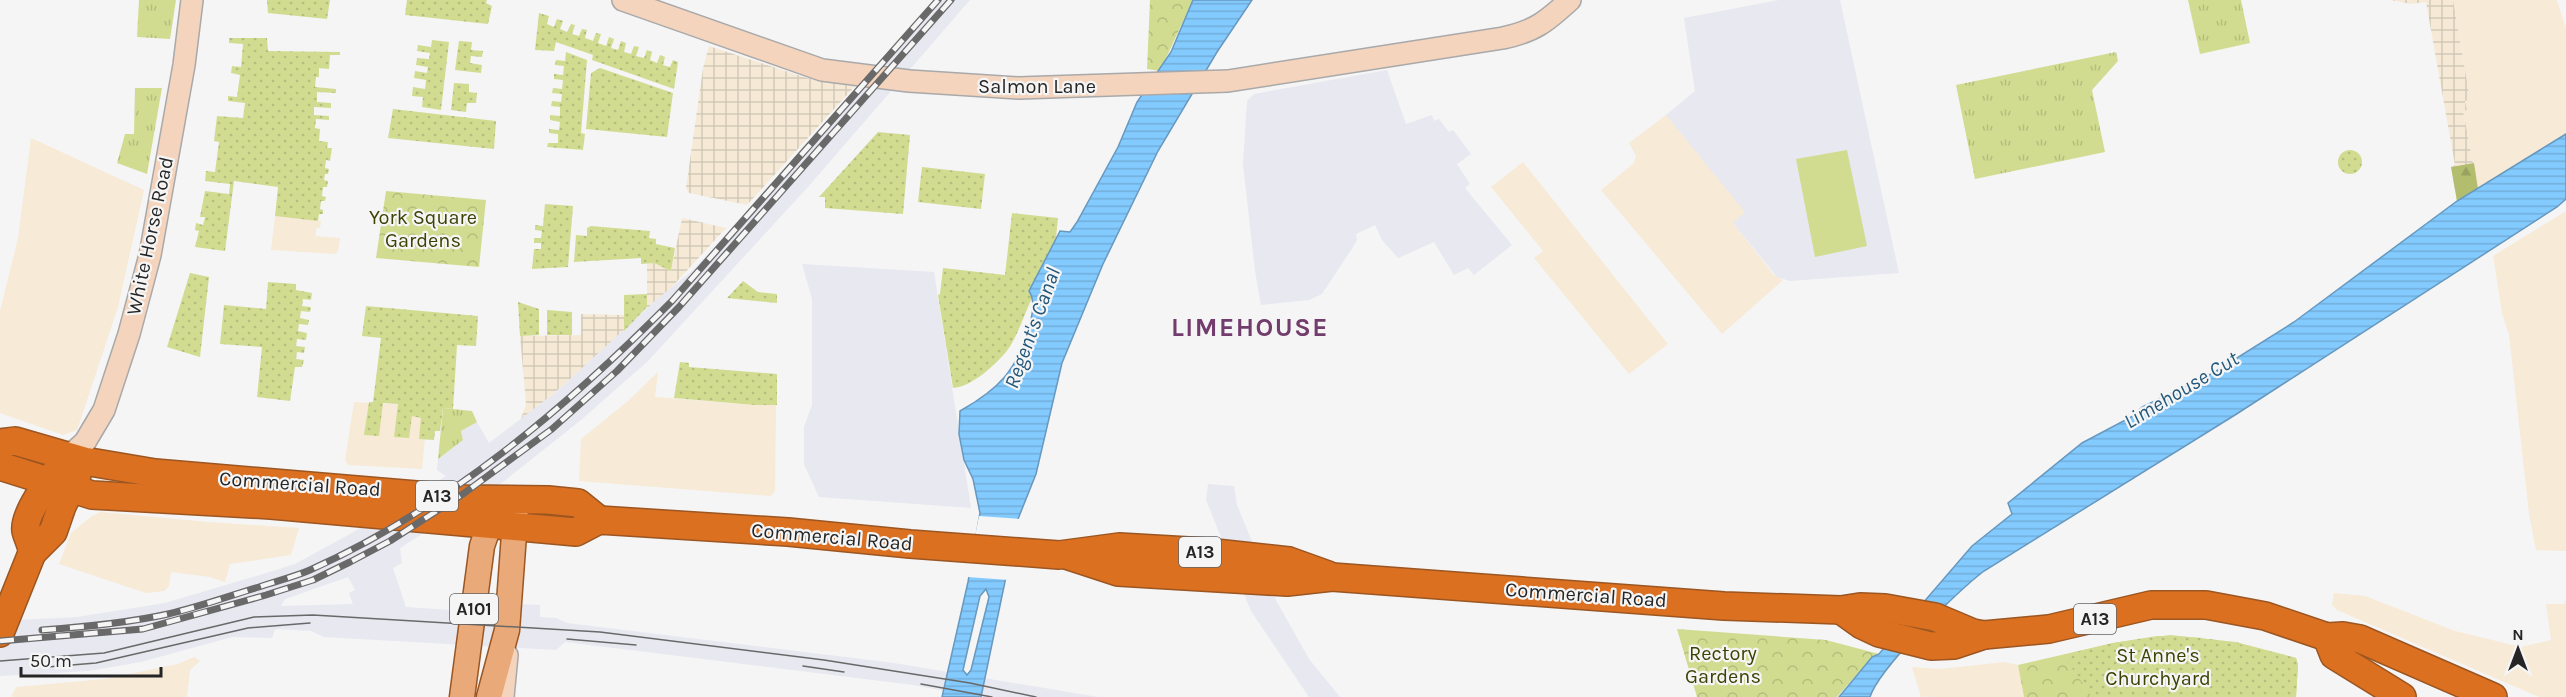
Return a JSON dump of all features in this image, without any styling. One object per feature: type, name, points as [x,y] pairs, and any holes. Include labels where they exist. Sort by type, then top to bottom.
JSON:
[{"type":"highway","name":"Commercial Road","points":[[0,443],[15,441],[76,459],[155,473],[507,500],[578,503],[599,520]]},
{"type":"highway","points":[[0,633],[32,553],[53,532],[59,486],[76,459]]},
{"type":"highway","name":"Commercial Road","points":[[0,465],[92,495],[134,499],[271,506],[576,532],[599,520],[788,532],[1066,555],[1118,572],[1287,582],[1332,577],[1724,606],[1841,610],[1860,607],[1896,610],[1949,621],[1973,633],[1984,635]]},
{"type":"highway","name":"Commercial Road","points":[[1841,610],[1862,625],[1879,633],[1931,646],[1954,645],[1984,635],[2049,629],[2151,605],[2206,605],[2265,616],[2327,637],[2343,636],[2360,639],[2493,697]]},
{"type":"highway","points":[[2327,637],[2334,655],[2402,697]]},
{"type":"highway","points":[[2427,668],[2441,691],[2449,697]]},
{"type":"main road","name":"A101","points":[[489,697],[507,630],[502,527],[507,500]]},
{"type":"main road","name":"A101","points":[[462,697],[482,546],[502,527]]},
{"type":"street","name":"White Horse Road","points":[[76,459],[104,410],[129,334],[150,255],[184,65],[192,0]]},
{"type":"street","name":"Salmon Lane","points":[[623,0],[822,70],[909,81],[1005,88],[1228,81],[1527,33],[1549,20],[1570,0]]},
{"type":"street","points":[[503,697],[507,630]]},
{"type":"shaded area","points":[[935,0],[970,0],[807,188],[648,361],[581,420],[503,482],[400,548],[402,563],[393,568],[406,607],[509,614],[510,604],[540,605],[540,617],[556,618],[567,623],[894,663],[1098,697],[977,697],[913,685],[565,642],[556,650],[324,637],[311,631],[275,629],[272,638],[232,637],[141,662],[89,671],[0,676],[0,621],[77,617],[165,603],[295,564],[446,476],[437,470],[438,459],[463,440],[461,431],[477,422],[489,443],[555,393],[657,299],[693,270],[780,177]],"holes":[[[348,577],[355,590],[349,593],[353,604],[281,606],[285,599]]]},
{"type":"shaded area","points":[[1779,0],[1840,0],[1899,273],[1790,281],[1777,277],[1733,223],[1745,212],[1666,115],[1695,91],[1684,18]]},
{"type":"shaded area","points":[[2391,0],[2453,0],[2469,93],[2469,100],[2465,101],[2467,110],[2463,111],[2478,189],[2457,201],[2451,167],[2455,165],[2426,2],[2410,4]]},
{"type":"shaded area","points":[[2453,0],[2557,0],[2566,29],[2566,134],[2478,189],[2463,111],[2469,92]]},
{"type":"shaded area","points":[[709,46],[807,78],[855,86],[747,205],[689,193],[686,188],[703,68]]},
{"type":"shaded area","points":[[1387,70],[1406,124],[1432,115],[1434,121],[1439,119],[1449,132],[1453,130],[1471,154],[1457,164],[1470,184],[1465,188],[1512,245],[1474,275],[1468,268],[1454,275],[1434,242],[1398,258],[1382,240],[1375,225],[1356,234],[1357,240],[1322,294],[1309,300],[1261,305],[1243,164],[1247,101],[1254,94]]},
{"type":"shaded area","points":[[1666,115],[1746,212],[1733,223],[1774,275],[1783,280],[1722,334],[1601,190],[1634,163],[1636,156],[1629,143]]},
{"type":"shaded area","points":[[31,138],[144,190],[118,307],[77,430],[63,435],[0,413],[0,311],[18,238]]},
{"type":"shaded area","points":[[1523,162],[1668,344],[1629,374],[1534,258],[1543,251],[1491,187]]},
{"type":"shaded area","points":[[2566,211],[2566,551],[2536,550],[2529,514],[2509,335],[2502,313],[2493,256]]},
{"type":"shaded area","points":[[275,216],[321,221],[315,236],[340,238],[338,251],[336,254],[271,250]]},
{"type":"shaded area","points":[[682,218],[726,228],[647,314],[647,263],[654,263],[671,271]]},
{"type":"shaded area","points":[[802,264],[934,272],[971,508],[819,497],[804,464],[804,427],[812,405],[812,299]]},
{"type":"shaded area","points":[[581,314],[624,315],[624,331],[552,395],[521,419],[526,404],[520,336],[581,335]]},
{"type":"shaded area","points":[[658,372],[655,397],[776,405],[775,491],[771,496],[579,481],[581,439],[628,401]]},
{"type":"shaded area","points":[[354,402],[428,406],[422,469],[348,465],[345,460]]},
{"type":"shaded area","points":[[1208,484],[1234,486],[1237,505],[1277,602],[1309,659],[1340,697],[1309,697],[1251,611],[1206,500]]},
{"type":"shaded area","points":[[101,512],[299,528],[291,555],[230,564],[225,582],[210,577],[171,572],[169,586],[164,591],[146,593],[59,564],[71,533],[92,516]]},
{"type":"shaded area","points":[[2334,593],[2365,596],[2455,631],[2521,647],[2551,640],[2546,604],[2564,604],[2566,599],[2566,697],[2539,697],[2337,610],[2332,605]]},
{"type":"shaded area","points":[[194,657],[200,661],[190,670],[187,697],[11,697],[16,687],[105,679],[178,664]]},
{"type":"shaded area","points":[[2004,662],[2018,665],[2024,697],[1921,697],[1912,667],[1941,669]]},
{"type":"green space","points":[[139,0],[176,0],[170,39],[137,37]]},
{"type":"green space","points":[[267,0],[330,0],[327,19],[268,13]]},
{"type":"green space","points":[[407,0],[487,0],[486,3],[492,6],[488,24],[405,15]]},
{"type":"green space","points":[[1150,0],[1193,0],[1160,71],[1147,69]]},
{"type":"green space","points":[[2188,0],[2241,0],[2250,43],[2200,54]]},
{"type":"green space","points":[[539,13],[549,16],[547,24],[554,27],[557,19],[563,21],[560,29],[567,32],[571,24],[575,25],[572,34],[579,36],[582,29],[587,30],[585,38],[593,41],[596,33],[601,34],[598,43],[606,46],[609,37],[614,39],[611,48],[618,50],[621,41],[626,43],[624,52],[631,54],[634,46],[639,47],[636,56],[644,58],[647,50],[652,52],[650,60],[657,63],[660,55],[665,57],[663,65],[670,67],[673,60],[678,62],[674,89],[592,60],[593,55],[556,42],[554,51],[535,50]]},
{"type":"green space","points":[[229,38],[267,38],[268,51],[340,52],[340,55],[330,55],[329,69],[319,68],[319,77],[316,77],[315,87],[336,89],[336,93],[317,92],[317,102],[331,103],[331,108],[314,107],[314,115],[329,116],[329,120],[316,119],[315,128],[320,129],[319,141],[328,142],[327,148],[332,148],[330,161],[326,160],[325,168],[329,169],[324,180],[328,181],[327,187],[323,187],[322,196],[326,197],[325,201],[321,201],[320,209],[323,210],[323,214],[319,214],[318,221],[275,216],[278,187],[234,181],[225,251],[195,247],[199,231],[195,230],[196,223],[203,225],[205,217],[200,217],[205,191],[229,194],[230,184],[205,181],[206,171],[215,172],[219,142],[214,141],[217,116],[243,118],[245,103],[228,101],[228,96],[237,97],[240,75],[231,73],[232,66],[241,67],[243,44],[229,43]]},
{"type":"green space","points":[[432,40],[449,42],[441,110],[422,107],[423,97],[412,96],[413,87],[425,89],[426,80],[414,78],[415,71],[427,73],[428,67],[416,65],[417,58],[429,59],[430,53],[417,51],[418,45],[431,47]]},
{"type":"green space","points":[[459,41],[472,42],[471,50],[483,51],[482,57],[471,56],[470,63],[482,65],[481,73],[455,70]]},
{"type":"green space","points":[[566,52],[587,60],[581,133],[585,134],[583,150],[547,147],[548,143],[558,143],[558,134],[549,133],[549,129],[559,130],[560,122],[550,120],[550,115],[560,116],[560,107],[551,106],[552,101],[561,102],[562,94],[552,93],[553,88],[562,89],[563,80],[554,79],[554,74],[563,75],[564,66],[555,65],[556,60],[565,61]]},
{"type":"green space","points":[[2116,52],[2118,61],[2092,90],[2105,152],[1975,179],[1956,85]]},
{"type":"green space","points":[[600,68],[673,93],[667,137],[586,129],[591,73]]},
{"type":"green space","points":[[454,83],[469,84],[469,92],[477,93],[476,103],[467,103],[466,112],[451,110]]},
{"type":"green space","points":[[135,88],[162,88],[147,174],[117,163],[125,134],[134,134]]},
{"type":"green space","points":[[393,109],[496,121],[494,149],[388,138]]},
{"type":"green space","points":[[878,132],[910,135],[903,214],[825,208],[825,197],[819,197]]},
{"type":"green space","points":[[1847,150],[1867,246],[1815,257],[1796,159]]},
{"type":"green space","points":[[2350,150],[2359,153],[2362,162],[2359,171],[2350,174],[2341,171],[2338,162],[2341,153]]},
{"type":"green space","points":[[2474,163],[2478,189],[2457,201],[2451,167]]},
{"type":"green space","points":[[922,167],[985,174],[981,209],[918,202]]},
{"type":"green space","name":"York Square Gardens","points":[[386,191],[486,200],[479,267],[376,258]]},
{"type":"green space","points":[[545,204],[573,206],[568,267],[532,269],[534,249],[541,249],[541,243],[534,243],[534,238],[541,238],[542,231],[535,230],[535,225],[543,226]]},
{"type":"green space","points":[[1012,213],[1058,218],[1056,238],[1029,291],[1032,298],[1010,347],[982,375],[967,384],[953,388],[938,295],[943,268],[1005,275]]},
{"type":"green space","points":[[591,226],[650,231],[649,238],[656,239],[656,244],[675,248],[671,271],[654,263],[641,264],[641,258],[574,262],[576,235],[587,236],[587,228]]},
{"type":"green space","points":[[190,273],[209,277],[200,357],[167,347]]},
{"type":"green space","points":[[743,281],[758,292],[777,294],[777,303],[727,298]]},
{"type":"green space","points":[[268,282],[296,284],[296,290],[312,293],[311,300],[303,299],[302,306],[311,307],[310,312],[301,311],[300,318],[309,320],[308,325],[299,324],[298,331],[307,333],[306,340],[297,339],[296,346],[305,347],[304,353],[297,352],[296,359],[304,360],[302,367],[295,367],[290,401],[257,397],[262,347],[220,344],[224,305],[266,309]]},
{"type":"green space","points":[[647,294],[647,307],[624,331],[624,295]]},
{"type":"green space","points":[[518,302],[539,309],[539,335],[520,336]]},
{"type":"green space","points":[[366,306],[478,316],[476,346],[457,345],[453,409],[443,408],[440,431],[435,431],[434,440],[419,439],[421,418],[412,416],[409,438],[394,437],[398,404],[383,403],[379,436],[364,435],[369,402],[373,402],[381,338],[362,336]]},
{"type":"green space","points":[[547,310],[572,312],[572,335],[547,335]]},
{"type":"green space","points":[[680,362],[689,363],[689,367],[777,374],[777,405],[674,398]]},
{"type":"green space","points":[[443,408],[472,411],[477,422],[461,431],[463,440],[438,459]]},
{"type":"green space","name":"Rectory Gardens","points":[[1677,629],[1826,640],[1879,654],[1872,657],[1837,697],[1697,697]]},
{"type":"green space","name":"St Anne's Churchyard","points":[[2170,635],[2236,642],[2296,658],[2298,665],[2296,697],[2024,697],[2018,665],[2113,643]]},
{"type":"green space","name":"St Anne's Churchyard","points":[[2157,636],[2210,639],[2296,658],[2298,665],[2296,697],[2092,697],[2063,655],[2113,643]]},
{"type":"water","name":"Regent's Canal","points":[[1193,0],[1252,0],[1217,52],[1158,151],[1103,264],[1062,363],[1036,474],[1018,519],[981,697],[942,697],[968,582],[980,513],[973,479],[964,460],[959,434],[960,411],[986,395],[1012,367],[1019,355],[1031,318],[1033,304],[1029,291],[1060,231],[1070,232],[1077,222],[1118,147],[1137,102],[1171,52]],"holes":[[[986,589],[989,597],[971,670],[967,675],[963,670],[980,596]]]},
{"type":"water","name":"Limehouse Cut","points":[[2566,134],[2566,199],[2557,207],[2235,415],[1984,571],[1956,595],[1903,650],[1876,684],[1870,697],[1839,697],[1972,546],[2012,514],[2008,503],[2082,443],[2133,416],[2142,407],[2213,373],[2294,322],[2457,201]]},
{"type":"pier","points":[[979,516],[1021,519],[1009,580],[967,577]]},
{"type":"tram line","points":[[0,661],[104,653],[254,617],[313,615],[600,632],[824,660],[970,683],[1036,697]]},
{"type":"tram line","points":[[47,667],[96,663],[248,628],[310,623]]},
{"type":"tram line","points":[[567,639],[636,645]]},
{"type":"tram line","points":[[803,666],[844,672]]},
{"type":"tram line","points":[[921,684],[992,697]]},
{"type":"railway","points":[[42,630],[137,620],[168,614],[298,575],[361,545],[410,517],[457,486],[548,416],[591,379],[672,301],[938,0]]},
{"type":"railway","points":[[0,641],[143,629],[266,595],[313,580],[350,562],[390,541],[463,494],[552,429],[617,371],[679,307],[951,0]]},
{"type":"district","name":"LIMEHOUSE","points":[[1250,327]]}]
